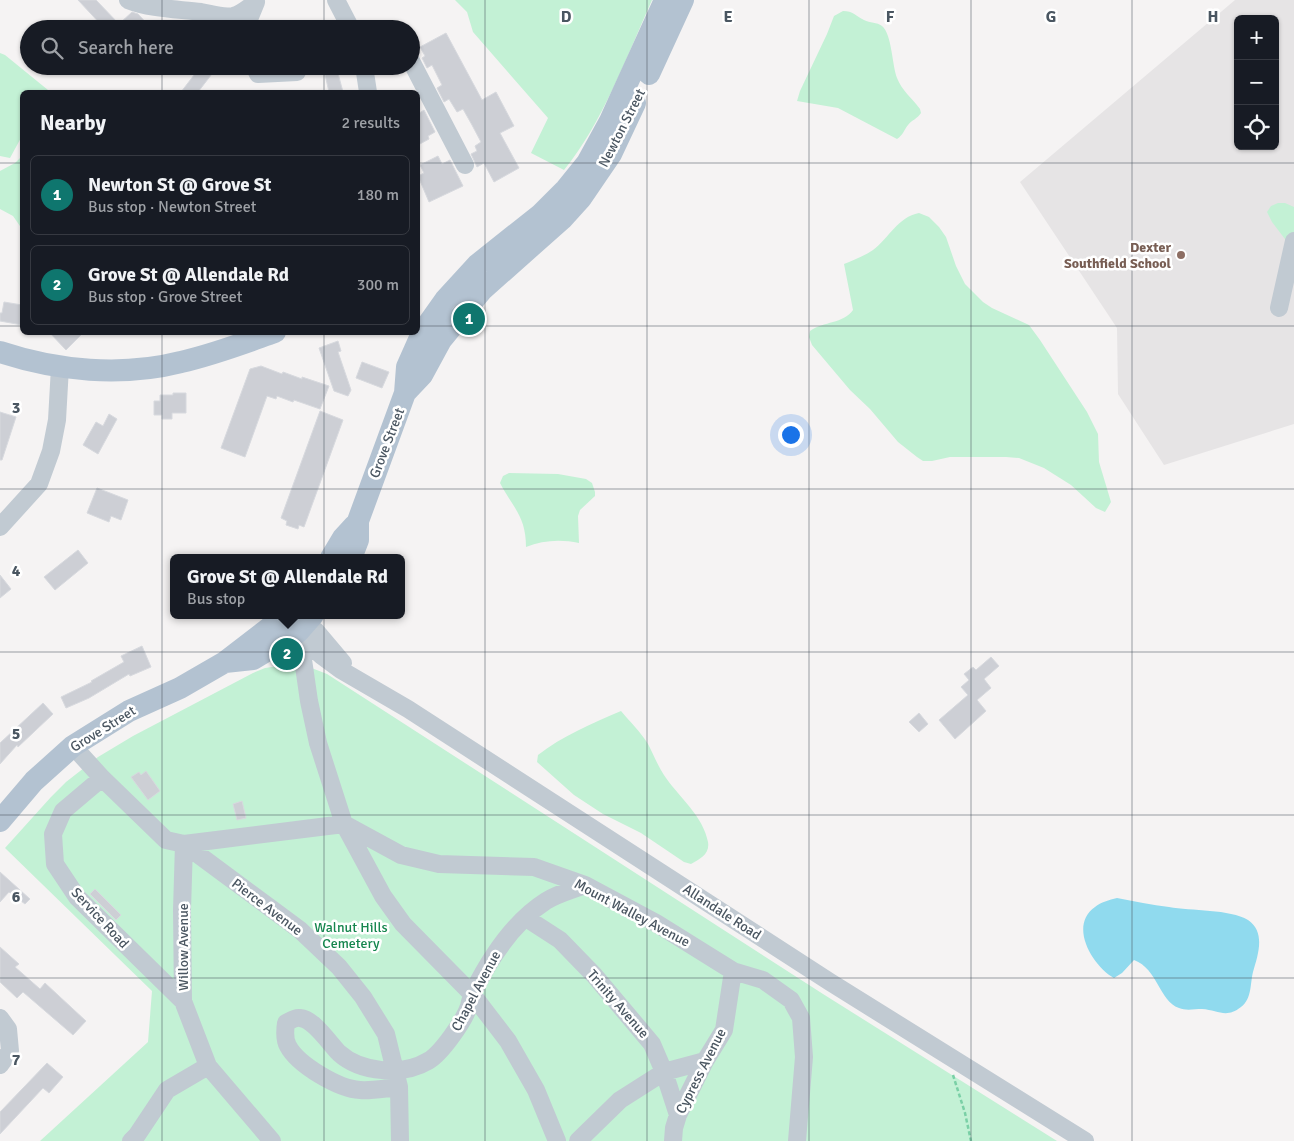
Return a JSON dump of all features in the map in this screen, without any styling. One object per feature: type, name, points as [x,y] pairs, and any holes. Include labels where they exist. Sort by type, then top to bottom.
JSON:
[{"type":"main road","name":"Newton Street","points":[[431,325],[460,284],[478,264],[553,204],[579,174],[610,121],[665,0]]},
{"type":"main road","name":"Newton Street","points":[[431,325],[492,280],[562,219],[582,198],[611,154],[683,0]]},
{"type":"main road","name":"Grove Street","points":[[343,554],[343,538],[358,521],[405,394],[422,375],[431,325]]},
{"type":"main road","points":[[0,352],[60,367],[92,370],[141,369],[180,363],[241,338],[258,335]]},
{"type":"main road","name":"Grove Street","points":[[0,821],[34,780],[73,746],[130,711],[180,688],[225,662],[253,659],[298,621]]},
{"type":"street","points":[[128,0],[175,11],[201,12],[218,16],[229,8],[243,12],[257,1]]},
{"type":"street","points":[[336,0],[346,20]]},
{"type":"street","points":[[249,20],[257,1]]},
{"type":"street","points":[[365,75],[368,90]]},
{"type":"street","points":[[418,75],[465,165]]},
{"type":"street","points":[[1279,308],[1294,241]]},
{"type":"street","points":[[0,527],[39,484],[51,451],[57,420],[60,367]]},
{"type":"street","points":[[298,621],[308,701],[318,742],[344,824],[383,896],[403,924],[472,994],[508,1041],[536,1090],[557,1141]]},
{"type":"street","name":"Allandale Road","points":[[298,621],[322,656],[341,670],[408,709],[830,982],[1084,1141]]},
{"type":"street","name":"Pierce Avenue","points":[[73,746],[102,778],[166,840],[184,844],[300,930],[339,967],[363,997],[386,1034],[398,1087],[400,1141]]},
{"type":"street","name":"Service Road","points":[[102,778],[63,811],[53,834],[55,864],[77,897],[183,1002]]},
{"type":"street","points":[[184,844],[344,824]]},
{"type":"street","name":"Mount Walley Avenue","points":[[344,824],[401,855],[439,864],[534,867],[585,885],[656,923],[733,971],[763,980],[791,1000],[801,1018],[804,1057],[796,1141]]},
{"type":"street","name":"Willow Avenue","points":[[184,844],[182,910],[183,1002],[208,1066],[272,1141]]},
{"type":"street","name":"Chapel Avenue","points":[[398,1087],[359,1090],[334,1083],[299,1059],[288,1046],[285,1032],[286,1023],[301,1017],[311,1022],[340,1054],[354,1062],[380,1070],[413,1068],[430,1060],[453,1035],[468,1008],[472,994],[500,945],[526,918],[547,900],[585,885]]},
{"type":"street","name":"Trinity Avenue","points":[[526,918],[560,940],[594,975],[652,1044],[664,1072],[678,1115]]},
{"type":"street","name":"Cypress Avenue","points":[[673,1141],[678,1115],[705,1061],[724,1030],[733,971]]},
{"type":"street","points":[[0,1018],[8,1028],[10,1051],[0,1066]]},
{"type":"street","points":[[578,1141],[620,1100],[664,1072],[705,1061]]},
{"type":"street","points":[[138,1139],[167,1090],[208,1066]]},
{"type":"path","points":[[946,1054],[965,1113],[971,1141]]},
{"type":"shaded area","name":"Dexter Southfield School","points":[[1235,0],[1294,0],[1294,424],[1164,465],[1118,394],[1117,328],[1020,182]]},
{"type":"green space","points":[[455,0],[652,0],[602,111],[578,152],[564,170],[531,153],[548,118],[473,32],[467,12]]},
{"type":"green space","points":[[843,11],[882,26],[888,36],[899,83],[920,109],[921,113],[897,139],[838,108],[797,101],[834,16]]},
{"type":"green space","points":[[0,53],[20,67],[20,75],[30,75],[48,90],[20,90],[20,140],[10,158],[0,156]]},
{"type":"green space","points":[[20,158],[20,226],[13,216],[0,209],[0,171]]},
{"type":"green space","points":[[1285,203],[1294,207],[1294,259],[1288,243],[1267,212],[1271,206]]},
{"type":"green space","points":[[919,213],[929,217],[946,237],[956,266],[965,284],[992,308],[1029,325],[1087,412],[1098,434],[1099,462],[1111,502],[1105,512],[1096,508],[1071,485],[1044,468],[1019,458],[950,457],[923,461],[898,442],[812,345],[809,337],[810,331],[821,325],[844,318],[853,310],[844,264],[873,250],[899,223]]},
{"type":"green space","points":[[509,473],[558,474],[586,479],[592,483],[595,496],[580,510],[578,516],[579,543],[552,541],[526,547],[524,527],[500,483],[503,476]]},
{"type":"green space","name":"Walnut Hills Cemetery","points":[[285,665],[309,667],[327,674],[823,994],[1057,1141],[40,1141],[148,1042],[152,991],[5,848],[66,782],[98,757],[133,736],[253,673],[265,668]]},
{"type":"green space","points":[[621,711],[645,739],[663,774],[701,824],[708,842],[707,850],[704,856],[691,864],[684,862],[641,833],[603,814],[574,795],[537,762],[538,755],[557,742],[578,730]]},
{"type":"water","points":[[1117,898],[1178,908],[1221,912],[1240,916],[1248,920],[1257,931],[1259,944],[1250,991],[1245,1004],[1231,1013],[1202,1009],[1182,1009],[1167,999],[1154,977],[1142,964],[1134,960],[1122,973],[1114,978],[1106,972],[1098,965],[1086,945],[1084,924],[1087,915],[1095,907],[1102,902]]},
{"type":"building","points":[[78,0],[96,0],[115,20],[97,20]]},
{"type":"building","points":[[132,12],[138,14],[144,20],[123,20]]},
{"type":"building","points":[[446,33],[482,100],[496,92],[514,126],[500,133],[519,168],[494,182],[484,163],[477,167],[471,154],[477,151],[475,146],[481,142],[463,109],[457,112],[449,99],[444,102],[437,88],[442,85],[432,65],[427,68],[422,58],[425,56],[420,47]]},
{"type":"building","points":[[194,75],[211,75],[200,90],[183,90]]},
{"type":"building","points":[[325,75],[338,75],[342,90],[329,90]]},
{"type":"building","points":[[424,110],[435,132],[428,136],[429,139],[420,144],[420,113]]},
{"type":"building","points":[[438,156],[442,164],[450,160],[463,186],[429,202],[420,181],[420,175],[424,173],[420,165]]},
{"type":"building","points":[[4,302],[20,305],[20,325],[0,321],[0,313],[2,313]]},
{"type":"building","points":[[52,335],[81,335],[66,350]]},
{"type":"building","points":[[338,341],[341,351],[338,352],[351,390],[348,396],[334,391],[319,348]]},
{"type":"building","points":[[362,362],[389,372],[382,388],[356,378]]},
{"type":"building","points":[[261,366],[282,374],[283,372],[329,386],[320,409],[294,400],[293,402],[277,396],[276,399],[267,396],[245,457],[221,448],[250,369]]},
{"type":"building","points":[[173,393],[186,393],[186,413],[172,413],[172,419],[162,419],[162,415],[154,415],[154,401],[160,401],[160,395],[173,395]]},
{"type":"building","points":[[320,411],[343,420],[304,527],[299,525],[298,529],[286,525],[287,521],[281,518]]},
{"type":"building","points":[[0,412],[16,417],[2,460],[0,460]]},
{"type":"building","points":[[109,414],[117,419],[98,454],[83,445],[96,422],[103,426]]},
{"type":"building","points":[[97,488],[128,500],[121,520],[111,516],[109,522],[87,513]]},
{"type":"building","points":[[78,550],[88,563],[55,590],[44,577]]},
{"type":"building","points":[[0,575],[11,589],[0,598]]},
{"type":"building","points":[[142,646],[151,667],[130,676],[129,674],[89,698],[66,708],[61,697],[92,682],[124,662],[121,656]]},
{"type":"building","points":[[991,657],[999,666],[984,679],[991,688],[977,700],[986,711],[955,739],[939,720],[968,695],[961,687],[969,680],[964,674],[973,667],[976,670]]},
{"type":"building","points":[[43,703],[53,714],[18,747],[17,745],[0,764],[0,743]]},
{"type":"building","points":[[919,713],[928,724],[919,732],[909,722]]},
{"type":"building","points":[[146,771],[160,791],[148,800],[131,777],[139,772],[141,775]]},
{"type":"building","points":[[242,801],[246,818],[237,820],[233,804]]},
{"type":"building","points":[[0,872],[30,899],[25,904],[9,892],[0,902]]},
{"type":"building","points":[[95,889],[121,915],[116,920],[90,894]]},
{"type":"building","points":[[0,947],[19,964],[15,967],[40,989],[45,983],[86,1021],[73,1035],[23,992],[17,998],[0,982]]},
{"type":"building","points":[[47,1063],[63,1077],[49,1093],[43,1088],[0,1134],[0,1112]]},
{"type":"place","name":"Dexter Southfield School","points":[[1181,255]]},
{"type":"place","name":"Newton St @ Grove St","points":[[469,319]]},
{"type":"place","name":"Grove St @ Allendale Rd","points":[[287,654]]}]
